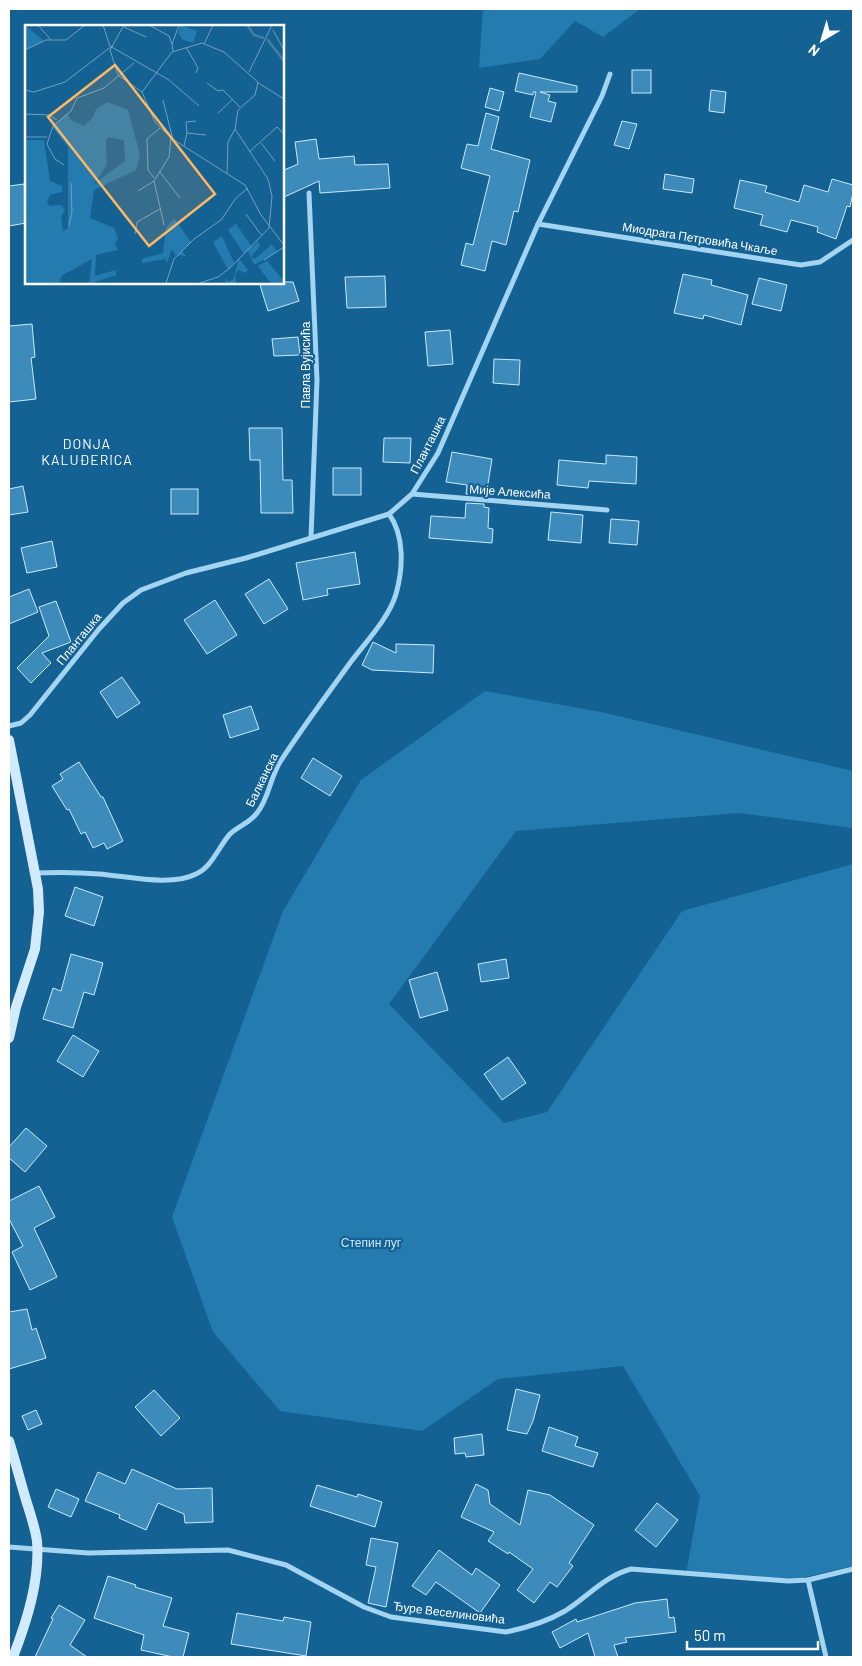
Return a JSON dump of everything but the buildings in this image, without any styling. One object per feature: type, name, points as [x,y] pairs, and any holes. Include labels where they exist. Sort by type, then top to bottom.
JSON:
[{"type":"street","name":"Планташка","points":[[9,726],[21,724],[30,715],[99,628],[123,603],[141,590],[155,583],[186,573],[246,558],[389,514],[412,494],[438,453],[538,224],[602,96],[610,74]]},
{"type":"street","name":"Павла Вујисића","points":[[309,193],[317,380],[311,537]]},
{"type":"street","name":"Миодрага Петровића Чкаље","points":[[538,224],[801,265],[820,262],[853,240]]},
{"type":"street","name":"Мије Алексића","points":[[412,494],[607,510]]},
{"type":"street","name":"Балканска","points":[[34,873],[101,874],[150,881],[185,878],[198,874],[207,865],[221,844],[232,832],[256,815],[266,800],[273,776],[288,751],[389,611],[396,594],[400,568],[400,536],[396,523],[389,514]]},
{"type":"street","points":[[9,740],[38,889],[39,912],[35,949],[16,1007],[9,1038]]},
{"type":"street","points":[[9,1441],[34,1527],[37,1550],[34,1588],[14,1657]]},
{"type":"street","name":"Ђуре Веселиновића","points":[[9,1547],[37,1550],[127,1552],[228,1550],[286,1566],[364,1607],[391,1617],[506,1632],[522,1629],[552,1618],[566,1610],[612,1575],[631,1569],[788,1581],[808,1580],[853,1569]]},
{"type":"street","points":[[808,1580],[826,1657]]},
{"type":"green space","points":[[483,9],[640,9],[603,37],[575,21],[540,59],[479,68]]},
{"type":"green space","name":"Степин луг","points":[[485,691],[601,712],[853,771],[853,828],[739,813],[516,831],[389,1004],[504,1123],[547,1112],[682,911],[853,864],[853,1566],[788,1581],[686,1574],[700,1496],[623,1366],[498,1379],[422,1431],[280,1411],[213,1332],[172,1217],[283,911],[361,780]]},
{"type":"district","name":"DONJA KALUĐERICA","points":[[87,452]]}]
